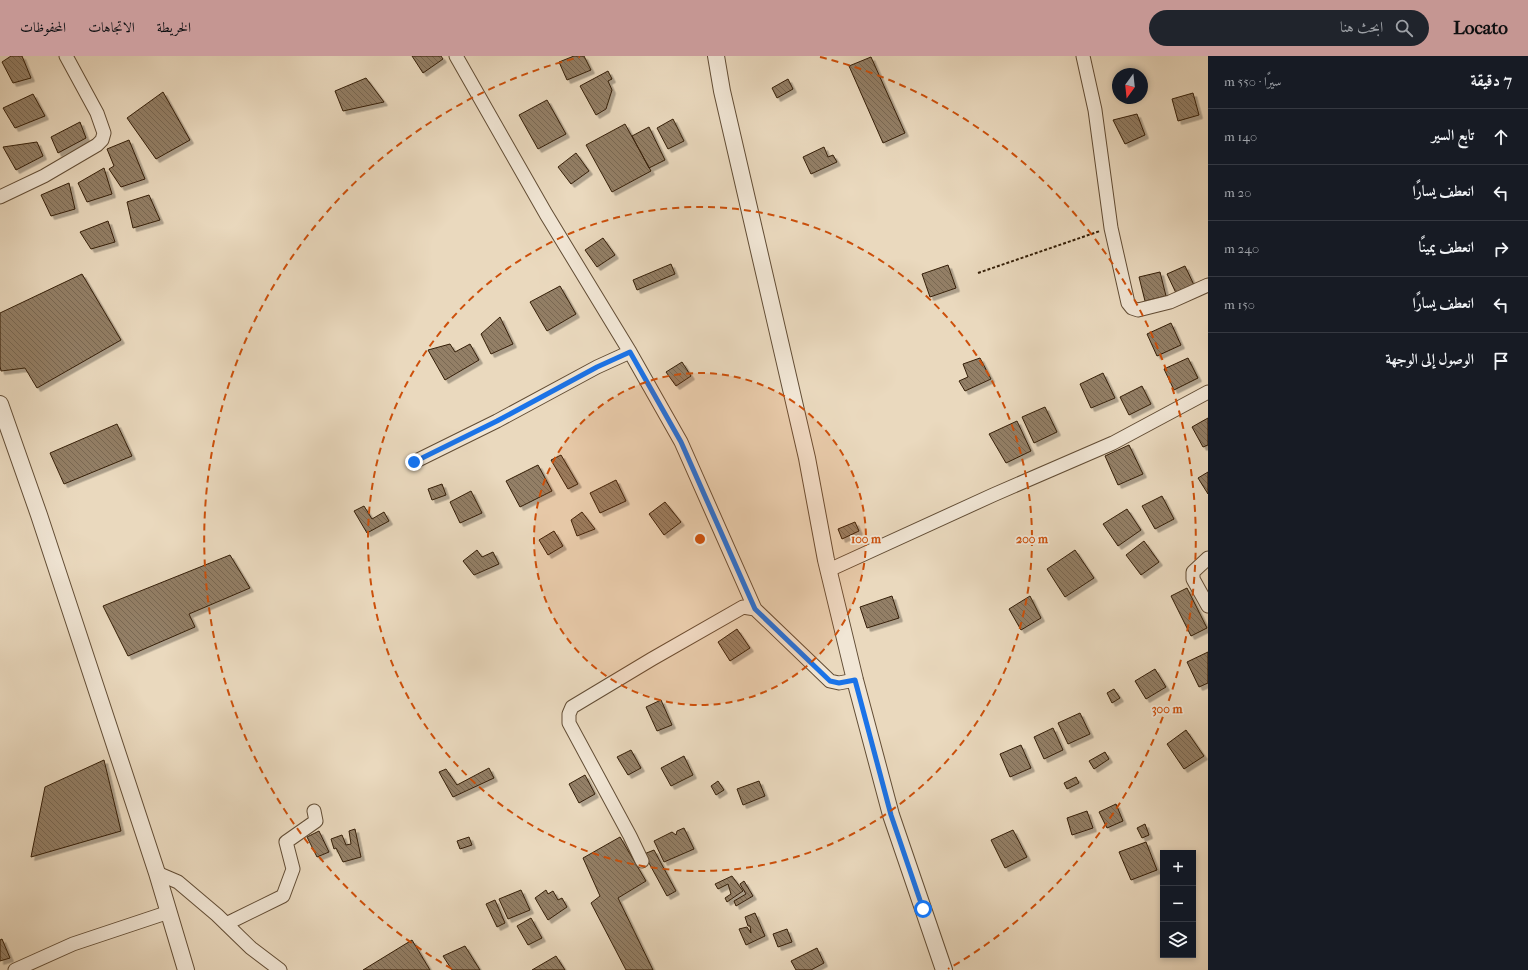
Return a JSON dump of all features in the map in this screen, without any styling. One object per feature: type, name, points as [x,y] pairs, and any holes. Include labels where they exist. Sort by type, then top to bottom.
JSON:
[{"type":"street","points":[[0,197],[44,176],[97,145],[102,140],[104,133],[97,113],[66,56]]},
{"type":"street","points":[[456,56],[542,207],[630,352],[681,442],[755,609],[830,681],[839,683],[855,680]]},
{"type":"street","points":[[716,56],[722,91],[807,458],[829,570],[855,680],[891,815],[944,970]]},
{"type":"street","points":[[1083,56],[1095,110],[1111,228],[1128,303],[1132,308],[1138,310],[1170,302],[1208,285]]},
{"type":"street","points":[[414,462],[497,421],[597,367],[630,352]]},
{"type":"street","points":[[829,570],[993,495],[1113,443],[1208,392]]},
{"type":"street","points":[[0,404],[39,515],[169,912],[186,970]]},
{"type":"street","points":[[1208,558],[1193,572],[1194,580],[1208,606]]},
{"type":"street","points":[[642,861],[569,723],[569,714],[572,707],[743,607],[755,609]]},
{"type":"street","points":[[226,924],[283,896],[293,869],[286,842],[316,821],[314,811]]},
{"type":"street","points":[[156,873],[178,882],[251,948],[280,970]]},
{"type":"street","points":[[15,970],[73,944],[169,912]]},
{"type":"path","points":[[978,273],[1086,234],[1111,228]]},
{"type":"building","points":[[11,56],[22,56],[31,78],[13,83],[2,62]]},
{"type":"building","points":[[412,56],[441,56],[443,59],[423,73]]},
{"type":"building","points":[[574,56],[584,56],[591,70],[567,80],[559,62]]},
{"type":"building","points":[[871,57],[905,133],[883,143],[849,66]]},
{"type":"building","points":[[608,71],[612,79],[608,81],[612,90],[606,109],[596,115],[580,86]]},
{"type":"building","points":[[366,78],[384,102],[343,111],[335,91]]},
{"type":"building","points":[[788,79],[793,89],[777,98],[772,88]]},
{"type":"building","points":[[163,92],[190,140],[156,159],[127,118]]},
{"type":"building","points":[[1193,93],[1199,115],[1178,121],[1172,99]]},
{"type":"building","points":[[33,94],[45,116],[15,128],[3,108]]},
{"type":"building","points":[[547,100],[566,134],[538,149],[519,115]]},
{"type":"building","points":[[1137,114],[1145,135],[1125,144],[1113,120]]},
{"type":"building","points":[[673,119],[684,141],[668,149],[657,128]]},
{"type":"building","points":[[80,122],[86,138],[58,153],[51,137]]},
{"type":"building","points":[[625,124],[651,171],[612,192],[586,145]]},
{"type":"building","points":[[649,127],[665,160],[649,168],[632,136]]},
{"type":"building","points":[[129,140],[145,179],[121,187],[109,169],[114,166],[107,149]]},
{"type":"building","points":[[37,142],[43,156],[16,170],[3,147]]},
{"type":"building","points":[[824,147],[828,157],[833,155],[837,162],[811,174],[803,157]]},
{"type":"building","points":[[576,153],[589,171],[571,184],[558,167]]},
{"type":"building","points":[[104,168],[112,194],[87,202],[78,183]]},
{"type":"building","points":[[69,183],[75,209],[51,216],[41,195]]},
{"type":"building","points":[[149,195],[160,220],[133,228],[127,202]]},
{"type":"building","points":[[108,221],[115,242],[91,249],[80,232]]},
{"type":"building","points":[[603,238],[615,255],[597,267],[585,250]]},
{"type":"building","points":[[671,264],[675,274],[637,290],[633,280]]},
{"type":"building","points":[[948,265],[956,288],[930,297],[922,274]]},
{"type":"building","points":[[1185,266],[1194,285],[1176,293],[1167,274]]},
{"type":"building","points":[[1160,272],[1166,296],[1145,301],[1139,277]]},
{"type":"building","points":[[82,274],[121,340],[37,388],[25,368],[1,371],[0,313]]},
{"type":"building","points":[[560,286],[576,314],[547,331],[530,302]]},
{"type":"building","points":[[500,317],[513,344],[491,354],[481,334]]},
{"type":"building","points":[[1171,323],[1181,345],[1157,356],[1147,334]]},
{"type":"building","points":[[450,344],[455,352],[470,344],[479,360],[445,380],[428,350]]},
{"type":"building","points":[[980,358],[991,379],[965,391],[959,381],[968,377],[963,364]]},
{"type":"building","points":[[1188,358],[1198,378],[1174,390],[1164,369]]},
{"type":"building","points":[[682,362],[691,376],[676,386],[666,372]]},
{"type":"building","points":[[1103,373],[1115,398],[1091,408],[1080,384]]},
{"type":"building","points":[[1142,386],[1151,404],[1129,415],[1120,397]]},
{"type":"building","points":[[1045,407],[1057,432],[1034,443],[1022,417]]},
{"type":"building","points":[[1208,418],[1208,445],[1203,447],[1192,427]]},
{"type":"building","points":[[1017,421],[1031,451],[1006,463],[989,434]]},
{"type":"building","points":[[117,424],[132,456],[64,484],[50,453]]},
{"type":"building","points":[[1129,445],[1143,474],[1118,485],[1105,456]]},
{"type":"building","points":[[561,455],[578,484],[568,489],[551,460]]},
{"type":"building","points":[[538,465],[552,491],[520,507],[506,481]]},
{"type":"building","points":[[1208,472],[1208,494],[1198,478]]},
{"type":"building","points":[[616,480],[626,501],[600,513],[590,493]]},
{"type":"building","points":[[442,484],[446,495],[432,500],[428,489]]},
{"type":"building","points":[[471,491],[482,513],[460,523],[450,502]]},
{"type":"building","points":[[1162,496],[1174,519],[1155,529],[1142,506]]},
{"type":"building","points":[[665,502],[681,522],[664,535],[649,514]]},
{"type":"building","points":[[364,506],[372,519],[384,512],[389,521],[367,533],[354,511]]},
{"type":"building","points":[[1127,509],[1141,530],[1118,546],[1103,524]]},
{"type":"building","points":[[582,512],[595,529],[577,536],[571,520]]},
{"type":"building","points":[[855,522],[859,531],[842,539],[838,529]]},
{"type":"building","points":[[554,531],[563,546],[548,555],[539,540]]},
{"type":"building","points":[[1144,541],[1159,562],[1141,575],[1126,555]]},
{"type":"building","points":[[477,550],[482,557],[493,552],[499,564],[474,575],[463,561]]},
{"type":"building","points":[[1075,550],[1094,578],[1065,597],[1047,569]]},
{"type":"building","points":[[230,555],[250,588],[189,614],[195,627],[128,656],[103,606]]},
{"type":"building","points":[[1187,588],[1207,628],[1191,636],[1171,596]]},
{"type":"building","points":[[892,596],[899,618],[867,628],[860,607]]},
{"type":"building","points":[[1030,596],[1041,618],[1021,630],[1009,609]]},
{"type":"building","points":[[737,629],[750,648],[730,661],[718,642]]},
{"type":"building","points":[[1208,652],[1208,683],[1199,687],[1187,662]]},
{"type":"building","points":[[1155,669],[1166,687],[1146,699],[1135,681]]},
{"type":"building","points":[[1114,689],[1120,698],[1112,703],[1107,693]]},
{"type":"building","points":[[661,700],[672,725],[657,731],[646,707]]},
{"type":"building","points":[[1080,713],[1090,734],[1068,744],[1058,723]]},
{"type":"building","points":[[1053,728],[1063,750],[1044,759],[1034,737]]},
{"type":"building","points":[[1186,730],[1204,756],[1184,769],[1167,744]]},
{"type":"building","points":[[1021,745],[1031,768],[1010,777],[1000,754]]},
{"type":"building","points":[[631,750],[641,768],[628,775],[617,757]]},
{"type":"building","points":[[1105,752],[1109,759],[1094,769],[1089,761]]},
{"type":"building","points":[[684,756],[693,775],[671,786],[661,768]]},
{"type":"building","points":[[104,760],[121,831],[31,857],[45,787]]},
{"type":"building","points":[[489,768],[494,778],[453,797],[439,772],[446,769],[457,785]]},
{"type":"building","points":[[585,775],[595,794],[579,803],[569,784]]},
{"type":"building","points":[[1076,777],[1079,783],[1067,789],[1064,783]]},
{"type":"building","points":[[718,781],[724,790],[716,795],[711,786]]},
{"type":"building","points":[[759,781],[765,796],[743,805],[737,789]]},
{"type":"building","points":[[1116,804],[1123,821],[1107,828],[1099,812]]},
{"type":"building","points":[[1087,811],[1093,828],[1072,835],[1067,818]]},
{"type":"building","points":[[1145,824],[1149,835],[1142,838],[1137,828]]},
{"type":"building","points":[[684,828],[694,849],[664,862],[654,841],[672,832],[676,835],[677,831]]},
{"type":"building","points":[[355,829],[361,857],[343,862],[336,848],[334,849],[331,839],[342,835],[346,845],[351,844],[349,831]]},
{"type":"building","points":[[1013,830],[1027,857],[1005,868],[991,840]]},
{"type":"building","points":[[319,831],[329,852],[317,857],[307,837]]},
{"type":"building","points":[[469,837],[472,845],[460,849],[457,841]]},
{"type":"building","points":[[620,837],[646,881],[618,898],[653,970],[626,970],[591,903],[600,896],[583,858]]},
{"type":"building","points":[[1146,842],[1157,870],[1131,880],[1119,852]]},
{"type":"building","points":[[654,850],[676,891],[667,896],[644,854]]},
{"type":"building","points":[[732,876],[743,891],[727,902],[725,898],[731,894],[728,884],[718,889],[715,884]]},
{"type":"building","points":[[744,881],[753,896],[736,906],[734,901],[746,894],[740,884]]},
{"type":"building","points":[[521,890],[530,910],[508,919],[499,899]]},
{"type":"building","points":[[546,890],[548,894],[553,891],[558,900],[562,898],[567,907],[548,920],[535,898]]},
{"type":"building","points":[[495,900],[505,923],[497,927],[486,904]]},
{"type":"building","points":[[755,913],[765,936],[746,945],[739,929],[747,927],[751,933],[750,926],[748,926],[745,917]]},
{"type":"building","points":[[531,918],[542,938],[528,945],[517,926]]},
{"type":"building","points":[[787,929],[792,942],[778,947],[773,934]]},
{"type":"building","points":[[2,939],[10,958],[0,961],[0,940]]},
{"type":"building","points":[[412,940],[430,970],[363,970]]},
{"type":"building","points":[[465,946],[480,970],[452,970],[443,956]]},
{"type":"building","points":[[817,948],[824,963],[811,970],[796,970],[791,961]]},
{"type":"building","points":[[556,956],[565,970],[532,970]]},
{"type":"route","points":[[414,462],[497,421],[597,367],[630,352],[681,442],[755,609],[830,681],[839,683],[855,680],[891,815],[923,909]]}]
